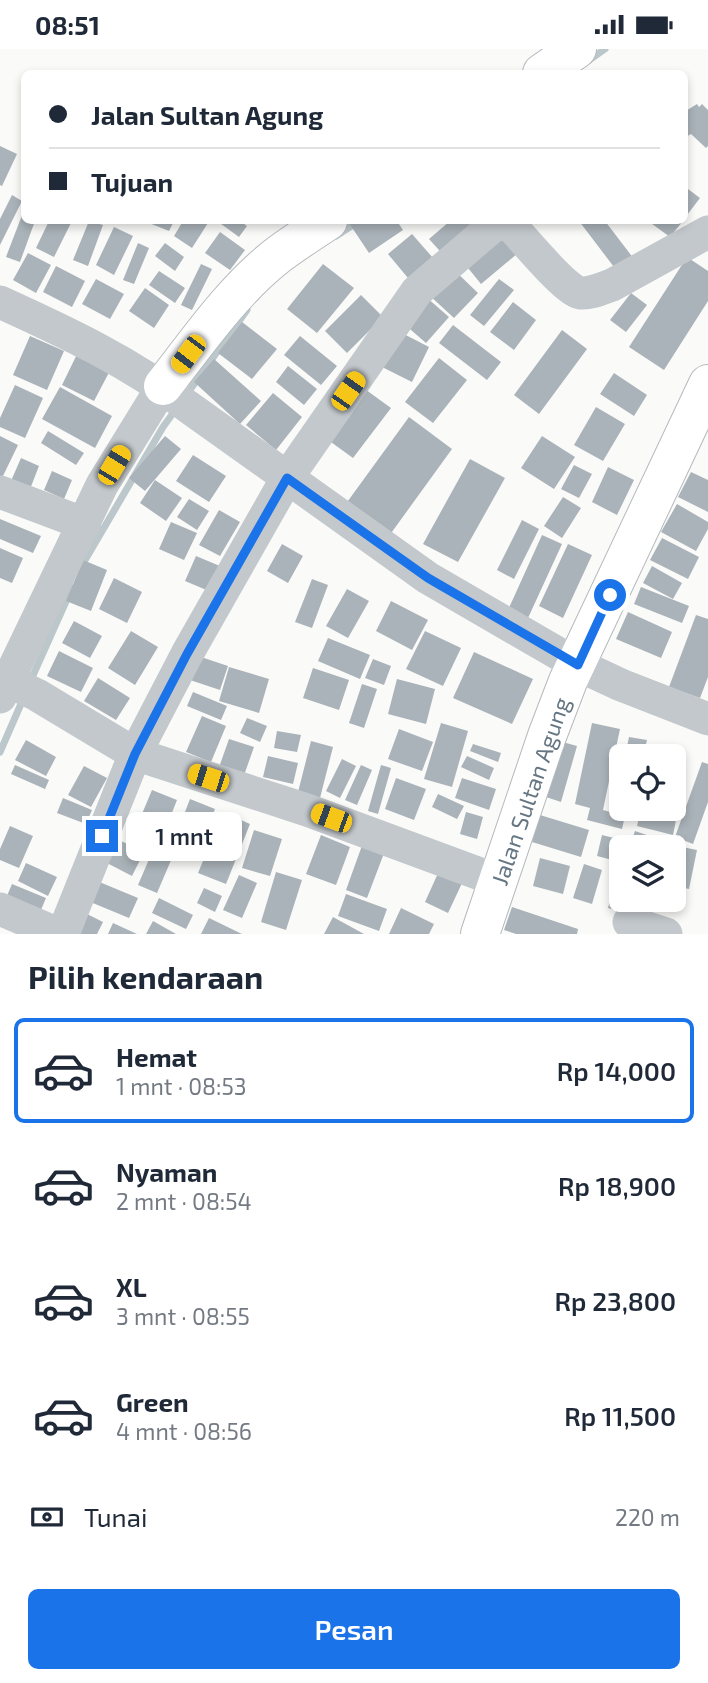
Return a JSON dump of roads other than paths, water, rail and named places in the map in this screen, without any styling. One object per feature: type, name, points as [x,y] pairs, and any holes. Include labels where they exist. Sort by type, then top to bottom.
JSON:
[{"type":"main road","points":[[546,70],[577,49]]},
{"type":"main road","points":[[173,395],[200,337],[248,282],[277,255],[324,224]]},
{"type":"main road","name":"Jalan Sultan Agung","points":[[480,934],[568,681],[578,665],[708,384]]},
{"type":"street","points":[[0,909],[60,934],[135,754],[187,654],[287,478],[416,291],[495,224]]},
{"type":"street","points":[[510,224],[566,285],[579,293],[612,285],[708,232]]},
{"type":"street","points":[[0,302],[105,352],[173,395],[428,578],[578,665],[708,719]]},
{"type":"street","points":[[173,395],[102,485],[12,687],[135,754],[307,810],[499,881]]},
{"type":"street","points":[[0,492],[85,524]]},
{"type":"street","points":[[629,922],[666,934]]},
{"type":"waterway","points":[[588,61],[605,49]]},
{"type":"waterway","points":[[336,236],[354,224]]},
{"type":"waterway","points":[[187,394],[247,310]]},
{"type":"waterway","points":[[81,567],[176,409]]},
{"type":"waterway","points":[[30,682],[72,588]]},
{"type":"waterway","points":[[0,752],[24,697]]}]
